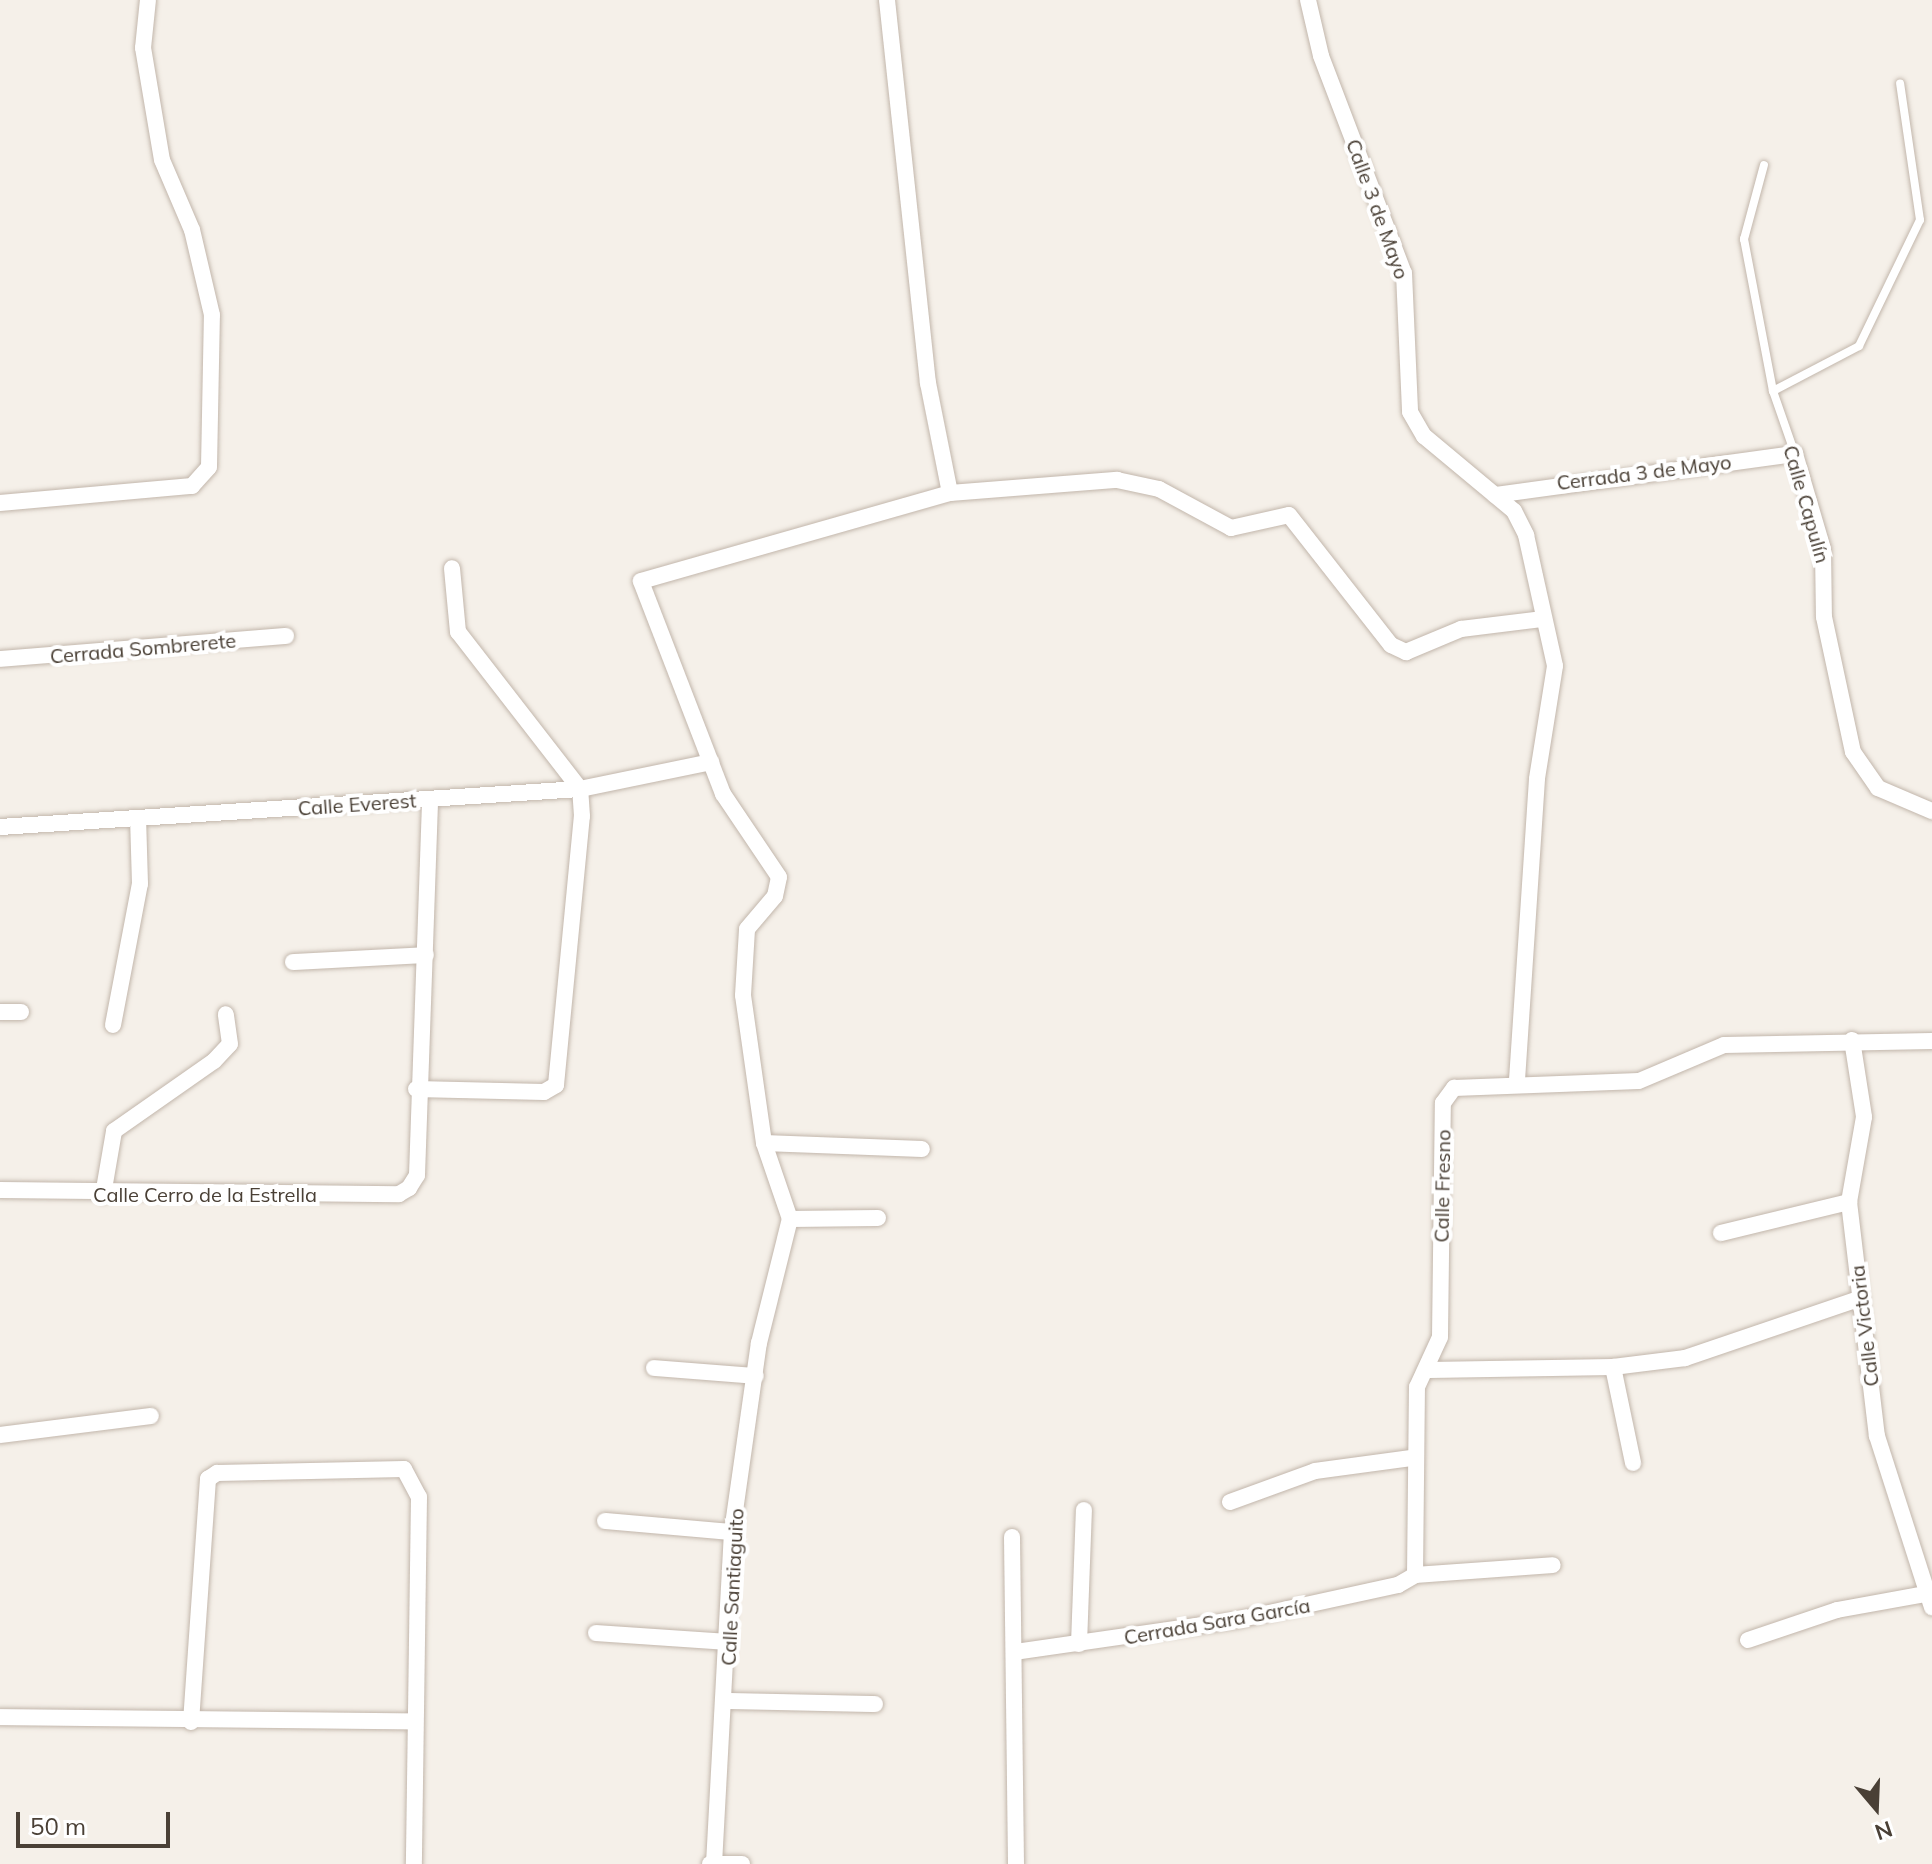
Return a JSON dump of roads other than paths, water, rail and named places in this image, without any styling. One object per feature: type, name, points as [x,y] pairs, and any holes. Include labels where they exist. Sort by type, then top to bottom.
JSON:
[{"type":"street","points":[[0,503],[192,486],[209,467],[212,315],[192,230],[162,160],[143,48],[148,0]]},
{"type":"street","points":[[887,0],[928,383],[950,493]]},
{"type":"street","name":"Calle 3 de Mayo","points":[[1308,0],[1321,56],[1404,273],[1410,412],[1424,436],[1495,495],[1526,535],[1555,666],[1548,708],[1517,1083]]},
{"type":"street","name":"Cerrada 3 de Mayo","points":[[1495,495],[1795,454]]},
{"type":"street","name":"Calle Capulín","points":[[1795,454],[1823,549],[1824,617],[1857,763],[1878,788],[1932,811]]},
{"type":"street","points":[[878,1218],[790,1219],[764,1143],[747,1038],[743,955],[747,929],[775,896],[779,877],[723,794],[641,581],[950,493],[1117,480],[1159,489],[1231,528],[1289,515],[1391,645],[1406,652],[1461,629],[1543,619]]},
{"type":"street","points":[[430,800],[426,955],[416,1089],[544,1092],[556,1085],[580,789],[458,632],[452,568]]},
{"type":"street","name":"Cerrada Sombrerete","points":[[0,659],[286,636]]},
{"type":"street","name":"Calle Everest","points":[[0,827],[580,789],[711,762]]},
{"type":"street","points":[[113,1025],[140,884],[138,818]]},
{"type":"street","points":[[293,962],[426,955]]},
{"type":"street","points":[[0,1012],[21,1012]]},
{"type":"street","points":[[103,1195],[114,1131],[214,1061],[230,1044],[226,1014]]},
{"type":"street","name":"Calle Fresno","points":[[1415,1575],[1411,1458],[1417,1387],[1429,1370],[1440,1337],[1443,1103],[1454,1088],[1517,1083],[1595,1087],[1639,1081],[1724,1045],[1852,1040],[1932,1041]]},
{"type":"street","name":"Calle Victoria","points":[[1852,1040],[1864,1117],[1849,1202],[1877,1436],[1929,1600]]},
{"type":"street","name":"Calle Cerro de la Estrella","points":[[0,1190],[103,1195],[409,1188],[417,1175],[416,1089]]},
{"type":"street","points":[[764,1143],[922,1149]]},
{"type":"street","points":[[1721,1233],[1849,1202]]},
{"type":"street","name":"Calle Santiaguito","points":[[713,1863],[726,1701],[732,1532],[756,1376],[790,1219]]},
{"type":"street","points":[[1429,1370],[1613,1367],[1713,1350],[1861,1298]]},
{"type":"street","points":[[1613,1367],[1633,1463]]},
{"type":"street","points":[[654,1368],[756,1376]]},
{"type":"street","points":[[0,1435],[151,1416]]},
{"type":"street","points":[[1230,1502],[1315,1471],[1411,1458]]},
{"type":"street","points":[[191,1722],[208,1479],[217,1473],[404,1469],[419,1497],[413,1721],[414,1864]]},
{"type":"street","points":[[1079,1644],[1084,1510]]},
{"type":"street","points":[[605,1521],[732,1532]]},
{"type":"street","points":[[1012,1537],[1016,1864]]},
{"type":"street","name":"Cerrada Sara García","points":[[1015,1652],[1237,1620],[1398,1585],[1415,1575],[1553,1565]]},
{"type":"street","points":[[1748,1640],[1837,1610],[1929,1600]]},
{"type":"street","points":[[596,1633],[728,1642]]},
{"type":"street","points":[[726,1701],[875,1704]]},
{"type":"street","points":[[0,1717],[191,1722],[413,1721]]},
{"type":"street","points":[[713,1863],[742,1864]]},
{"type":"lane","points":[[1773,391],[1859,346],[1920,220],[1900,83]]},
{"type":"lane","name":"Calle Capulín","points":[[1764,165],[1744,239],[1773,391],[1795,454]]}]
